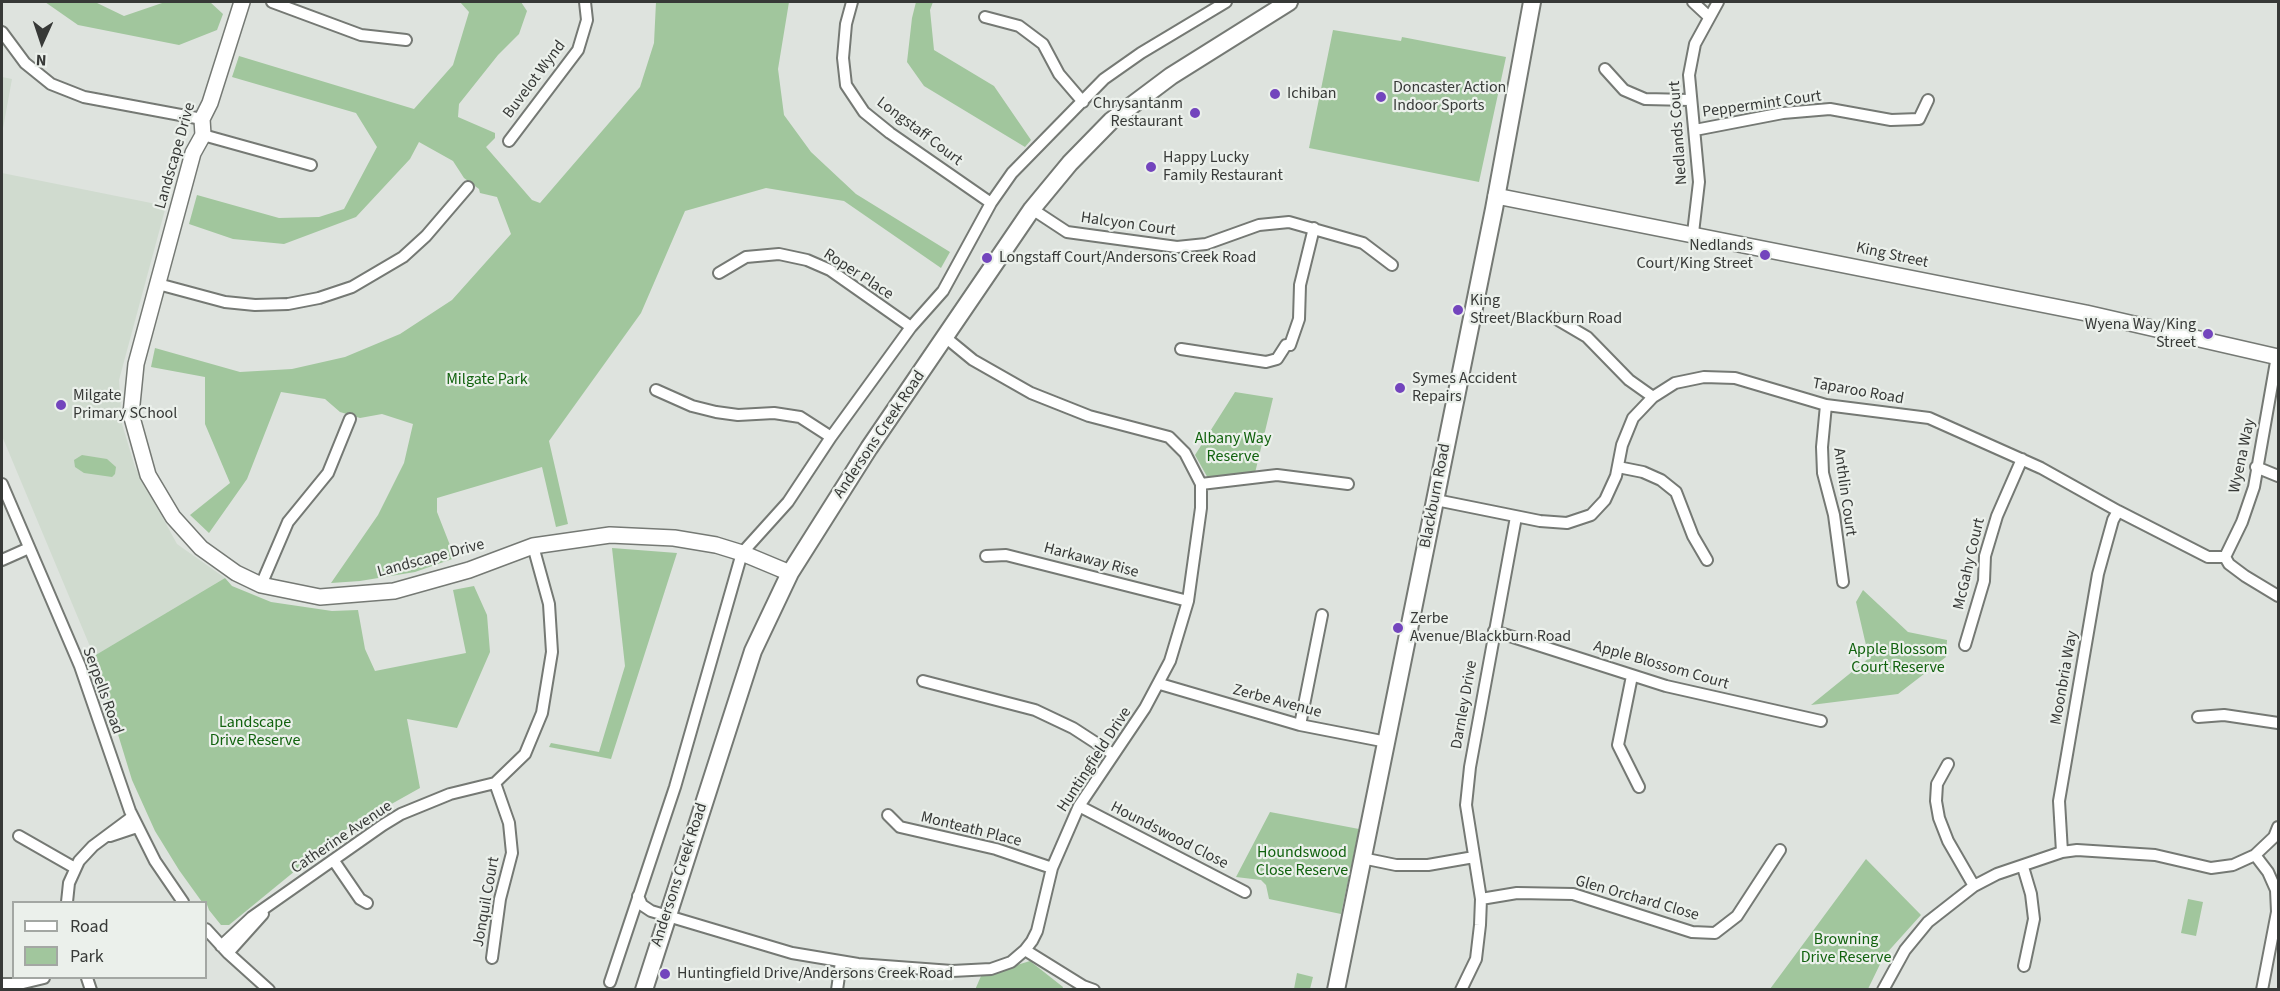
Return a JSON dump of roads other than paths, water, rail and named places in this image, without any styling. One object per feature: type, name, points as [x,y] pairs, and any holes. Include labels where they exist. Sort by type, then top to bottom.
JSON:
[{"type":"main road","name":"Andersons Creek Road","points":[[644,990],[753,651],[790,573],[869,448],[1032,209],[1070,163],[1111,121],[1171,76],[1289,2]]},
{"type":"main road","name":"Blackburn Road","points":[[1336,990],[1436,500],[1533,2]]},
{"type":"street","name":"Landscape Drive","points":[[242,2],[210,103],[202,119],[203,135],[193,153],[136,364],[131,414],[148,475],[173,517],[201,548],[236,573],[261,585],[320,597],[394,591],[469,570],[533,546],[610,535],[674,538],[742,553],[790,573]]},
{"type":"street","points":[[272,2],[361,35],[406,40]]},
{"type":"street","name":"Buvelot Wynd","points":[[509,141],[578,50],[587,20],[585,2]]},
{"type":"street","name":"Longstaff Court","points":[[852,2],[846,24],[843,58],[846,85],[864,112],[890,133],[991,203]]},
{"type":"street","name":"Andersons Creek Road","points":[[610,982],[675,787],[742,553],[788,502],[831,436],[911,327],[943,291],[991,203],[1012,173],[1104,79],[1226,2]]},
{"type":"street","points":[[1693,2],[1708,16]]},
{"type":"street","name":"Nedlands Court","points":[[1693,233],[1700,182],[1689,75],[1695,44],[1708,16],[1718,2]]},
{"type":"street","points":[[985,17],[1019,26],[1043,44],[1059,74],[1083,102]]},
{"type":"street","points":[[2,32],[25,63],[51,84],[84,97],[202,119]]},
{"type":"street","points":[[1605,69],[1623,90],[1645,99],[1690,100]]},
{"type":"street","name":"Peppermint Court","points":[[1695,130],[1783,113],[1830,109],[1891,120],[1919,118],[1928,100]]},
{"type":"street","points":[[203,135],[311,165]]},
{"type":"street","points":[[158,284],[225,302],[255,305],[288,304],[319,298],[352,287],[403,257],[426,236],[468,188]]},
{"type":"street","name":"King Street","points":[[1496,196],[1693,233],[2278,356]]},
{"type":"street","name":"Halcyon Court","points":[[1032,209],[1067,232],[1177,247],[1206,244],[1259,225],[1289,222],[1363,243],[1392,265]]},
{"type":"street","points":[[1181,349],[1266,362],[1278,359],[1286,345],[1290,345],[1299,319],[1300,285],[1314,228]]},
{"type":"street","name":"Roper Place","points":[[719,273],[746,257],[779,254],[807,260],[830,270],[911,327]]},
{"type":"street","points":[[1553,317],[1587,337],[1629,380],[1653,397]]},
{"type":"street","name":"Huntingfield Drive","points":[[945,337],[974,360],[1031,393],[1089,416],[1169,437],[1185,453],[1201,484],[1201,508],[1188,601],[1170,661],[1160,684],[1079,806],[1052,868],[1037,931],[1026,950]]},
{"type":"street","name":"Wyena Way","points":[[2225,557],[2242,522],[2254,487],[2278,356]]},
{"type":"street","name":"Taparoo Road","points":[[1436,500],[1516,517],[1567,523],[1591,515],[1605,500],[1633,418],[1653,397],[1675,383],[1704,377],[1735,378],[1826,405],[1929,418],[2022,459],[2208,556],[2225,557],[2245,576],[2278,596]]},
{"type":"street","points":[[656,390],[692,406],[716,412],[738,415],[774,412],[800,417],[831,436]]},
{"type":"street","name":"Anthlin Court","points":[[1826,405],[1822,447],[1823,473],[1834,515],[1843,582]]},
{"type":"street","points":[[261,585],[288,522],[328,473],[350,419]]},
{"type":"street","name":"McGahy Court","points":[[1965,645],[1984,581],[1985,556],[1997,516],[2022,459]]},
{"type":"street","points":[[1618,467],[1643,472],[1661,480],[1676,492],[1693,536],[1707,560]]},
{"type":"street","points":[[2256,467],[2278,476]]},
{"type":"street","points":[[1201,484],[1277,476],[1348,484]]},
{"type":"street","name":"Serpells Road","points":[[2,484],[80,666],[116,777],[132,817],[155,861],[182,901]]},
{"type":"street","name":"Moonbria Way","points":[[2062,852],[2059,801],[2098,574],[2110,530],[2118,511]]},
{"type":"street","name":"Darnley Drive","points":[[1461,990],[1476,959],[1481,899],[1466,805],[1477,718],[1516,517]]},
{"type":"street","points":[[495,783],[525,754],[542,713],[552,652],[549,604],[533,546]]},
{"type":"street","points":[[2,560],[29,548]]},
{"type":"street","name":"Harkaway Rise","points":[[986,556],[1006,555],[1188,601]]},
{"type":"street","points":[[1300,725],[1322,615]]},
{"type":"street","name":"Apple Blossom Court","points":[[1494,631],[1632,676],[1821,721]]},
{"type":"street","points":[[1632,676],[1618,745],[1639,787]]},
{"type":"street","points":[[923,681],[1035,710],[1073,728],[1113,754]]},
{"type":"street","name":"Zerbe Avenue","points":[[1160,684],[1300,725],[1387,742]]},
{"type":"street","points":[[2198,717],[2224,715],[2278,723]]},
{"type":"street","points":[[1948,764],[1937,784],[1936,801],[1939,818],[1948,841],[1974,886]]},
{"type":"street","name":"Catherine Avenue","points":[[224,950],[273,903],[401,814],[450,794],[495,783]]},
{"type":"street","name":"Jonquil Court","points":[[492,958],[500,899],[512,853],[509,824],[495,783]]},
{"type":"street","name":"Houndswood Close","points":[[1079,806],[1245,892]]},
{"type":"street","name":"Monteath Place","points":[[888,815],[900,827],[996,849],[1052,868]]},
{"type":"street","points":[[67,901],[69,883],[75,868],[85,854],[132,817]]},
{"type":"street","points":[[107,837],[137,827]]},
{"type":"street","points":[[1883,990],[1905,950],[1928,922],[1974,886],[1997,874],[2062,852],[2110,850],[2144,854],[2211,868],[2233,865],[2255,855],[2274,837],[2278,827]]},
{"type":"street","points":[[19,836],[75,868]]},
{"type":"street","name":"Glen Orchard Close","points":[[1481,899],[1517,893],[1573,894],[1692,932],[1715,933],[1737,916],[1780,850]]},
{"type":"street","points":[[2255,855],[2268,872],[2276,890],[2277,912],[2262,990]]},
{"type":"street","points":[[1362,858],[1396,865],[1428,865],[1474,857]]},
{"type":"street","points":[[334,861],[360,899],[367,903]]},
{"type":"street","points":[[2023,867],[2031,894],[2034,919],[2024,966]]},
{"type":"street","points":[[638,896],[646,909],[792,953],[841,962],[952,971],[977,970],[1001,967],[1026,950],[1094,990]]},
{"type":"street","points":[[207,930],[224,950],[269,990]]},
{"type":"street","points":[[837,990],[841,962]]},
{"type":"street","points":[[2,984],[19,984],[41,979]]},
{"type":"place","name":"Ichiban","points":[[1275,94]]},
{"type":"place","name":"Doncaster Action Indoor Sports","points":[[1381,97]]},
{"type":"place","name":"Chrysantanm Restaurant","points":[[1195,113]]},
{"type":"place","name":"Happy Lucky Family Restaurant","points":[[1151,167]]},
{"type":"place","name":"Nedlands Court/King Street","points":[[1765,255]]},
{"type":"place","name":"Longstaff Court/Andersons Creek Road","points":[[987,258]]},
{"type":"place","name":"King Street/Blackburn Road","points":[[1458,310]]},
{"type":"place","name":"Wyena Way/King Street","points":[[2208,334]]},
{"type":"place","name":"Symes Accident Repairs","points":[[1400,388]]},
{"type":"place","name":"Milgate Primary SChool","points":[[61,405]]},
{"type":"place","name":"Zerbe Avenue/Blackburn Road","points":[[1398,628]]},
{"type":"place","name":"Huntingfield Drive/Andersons Creek Road","points":[[665,974]]},
{"type":"park label","name":"Milgate Park","points":[[487,380]]},
{"type":"park label","name":"Albany Way Reserve","points":[[1233,448]]},
{"type":"park label","name":"Apple Blossom Court Reserve","points":[[1898,659]]},
{"type":"park label","name":"Landscape Drive Reserve","points":[[255,732]]},
{"type":"park label","name":"Houndswood Close Reserve","points":[[1302,862]]},
{"type":"park label","name":"Browning Drive Reserve","points":[[1846,949]]}]
